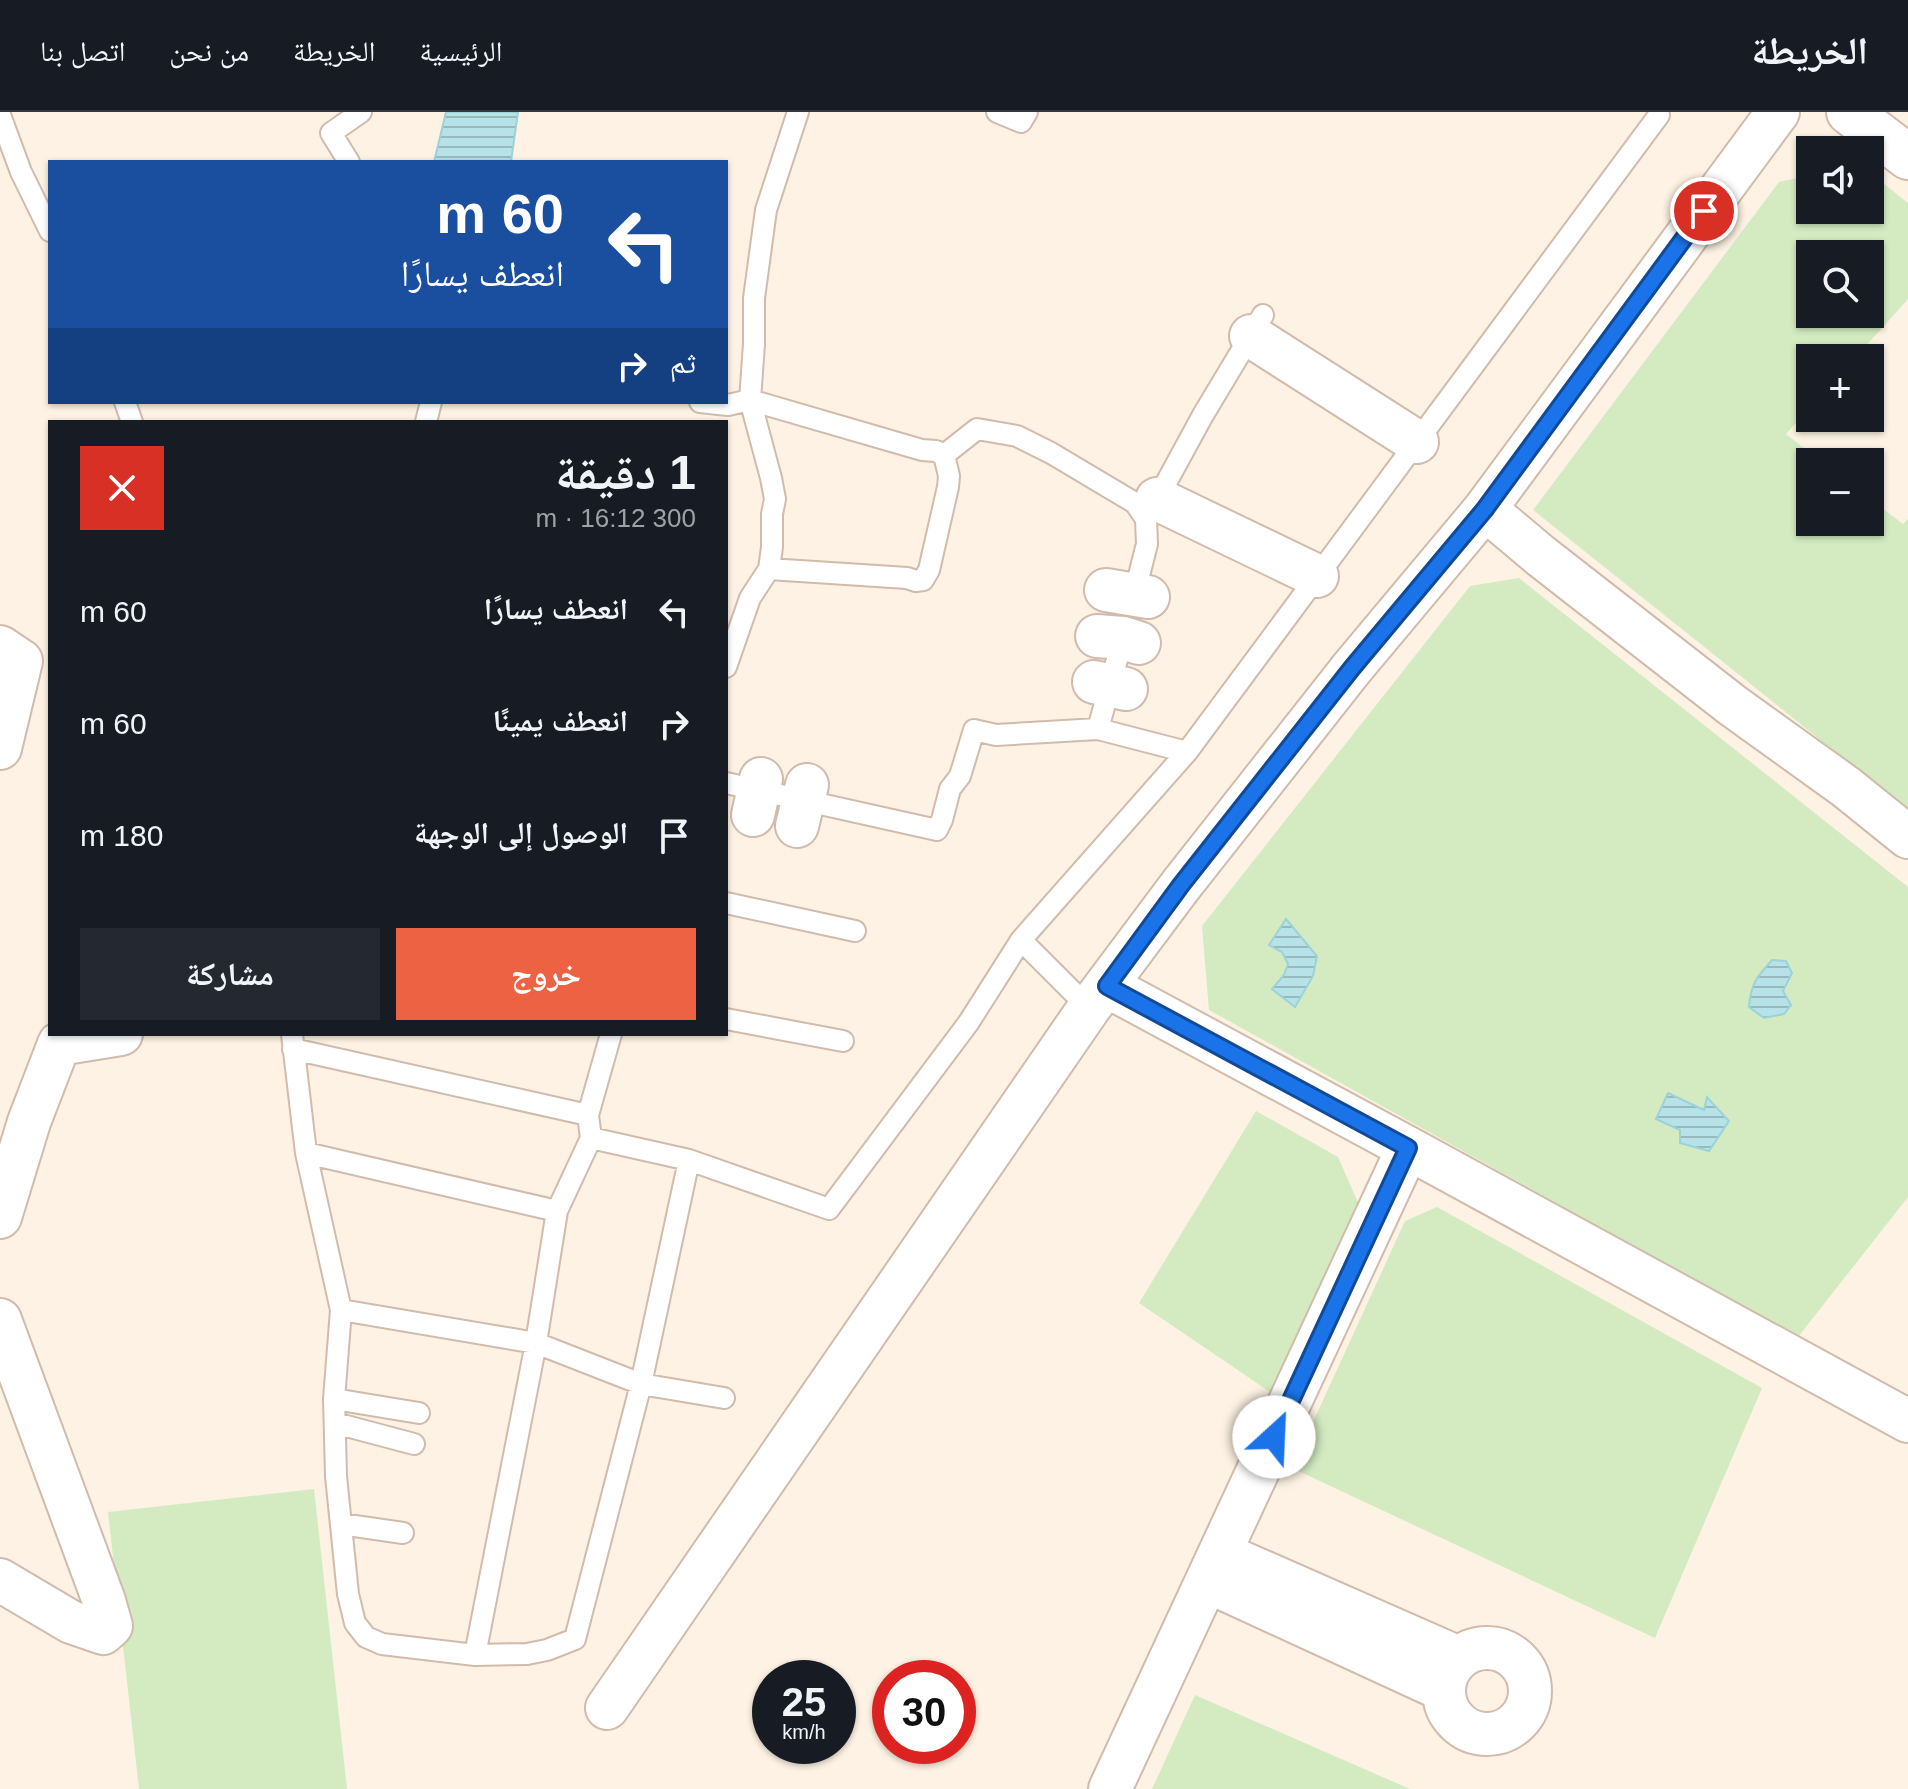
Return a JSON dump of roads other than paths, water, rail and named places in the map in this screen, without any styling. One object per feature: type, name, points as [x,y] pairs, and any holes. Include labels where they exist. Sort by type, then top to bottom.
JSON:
[{"type":"street","points":[[607,1708],[1098,997],[1181,885],[1342,680],[1485,509],[1778,112]]},
{"type":"street","points":[[1849,112],[1908,157]]},
{"type":"street","points":[[1257,326],[1417,442]]},
{"type":"street","points":[[1152,509],[1317,576]]},
{"type":"street","points":[[1485,509],[1732,705],[1846,787],[1908,837]]},
{"type":"street","points":[[0,647],[21,661],[0,748]]},
{"type":"street","points":[[1098,997],[1408,1148],[1908,1421]]},
{"type":"street","points":[[0,1217],[29,1122],[59,1044],[109,1036]]},
{"type":"street","points":[[1110,1789],[1408,1148]]},
{"type":"street","points":[[0,1320],[111,1626],[103,1633],[71,1622],[0,1580]]},
{"type":"street","points":[[1213,1567],[1452,1674]]},
{"type":"lane","points":[[348,160],[331,133],[361,112]]},
{"type":"lane","points":[[728,661],[750,598],[769,569],[772,547],[775,499],[750,400],[754,298],[766,210],[798,112]]},
{"type":"lane","points":[[997,112],[1021,122],[1027,112]]},
{"type":"lane","points":[[0,115],[21,172],[48,227]]},
{"type":"lane","points":[[591,1138],[689,1160],[829,1209],[969,1022],[1021,940],[1187,752],[1659,115]]},
{"type":"lane","points":[[1098,729],[1129,594],[1147,544],[1152,509],[1203,415],[1257,326]]},
{"type":"lane","points":[[719,404],[750,400],[944,455]]},
{"type":"lane","points":[[944,455],[977,429],[1017,436],[1135,503],[1152,509]]},
{"type":"lane","points":[[769,569],[923,580],[929,570],[948,487],[944,455]]},
{"type":"lane","points":[[749,792],[937,830],[950,789],[960,776],[974,730],[996,735],[1098,729],[1187,752]]},
{"type":"lane","points":[[728,903],[855,931]]},
{"type":"lane","points":[[1021,940],[1098,997]]},
{"type":"lane","points":[[728,1019],[843,1041]]},
{"type":"lane","points":[[475,1655],[536,1343],[557,1211],[591,1138],[588,1115],[610,1036]]},
{"type":"lane","points":[[588,1115],[293,1041],[306,1153],[341,1310],[334,1399],[336,1476],[348,1594],[355,1623],[366,1637],[382,1644],[475,1655],[527,1654],[575,1639],[641,1384],[689,1160]]},
{"type":"lane","points":[[306,1153],[557,1211]]},
{"type":"lane","points":[[341,1310],[536,1343],[641,1384],[724,1398]]},
{"type":"lane","points":[[334,1399],[419,1413]]},
{"type":"lane","points":[[335,1423],[414,1444]]},
{"type":"lane","points":[[341,1524],[403,1533]]},
{"type":"water","points":[[446,112],[518,112],[511,160],[434,160]]},
{"type":"water","points":[[1286,919],[1317,956],[1313,976],[1295,1007],[1272,989],[1284,975],[1288,964],[1282,952],[1269,945]]},
{"type":"water","points":[[1772,960],[1786,961],[1792,973],[1783,991],[1791,1005],[1784,1014],[1764,1018],[1749,1007],[1750,999],[1756,981]]},
{"type":"water","points":[[1668,1093],[1704,1110],[1707,1097],[1729,1121],[1709,1151],[1680,1143],[1680,1130],[1656,1119]]}]
